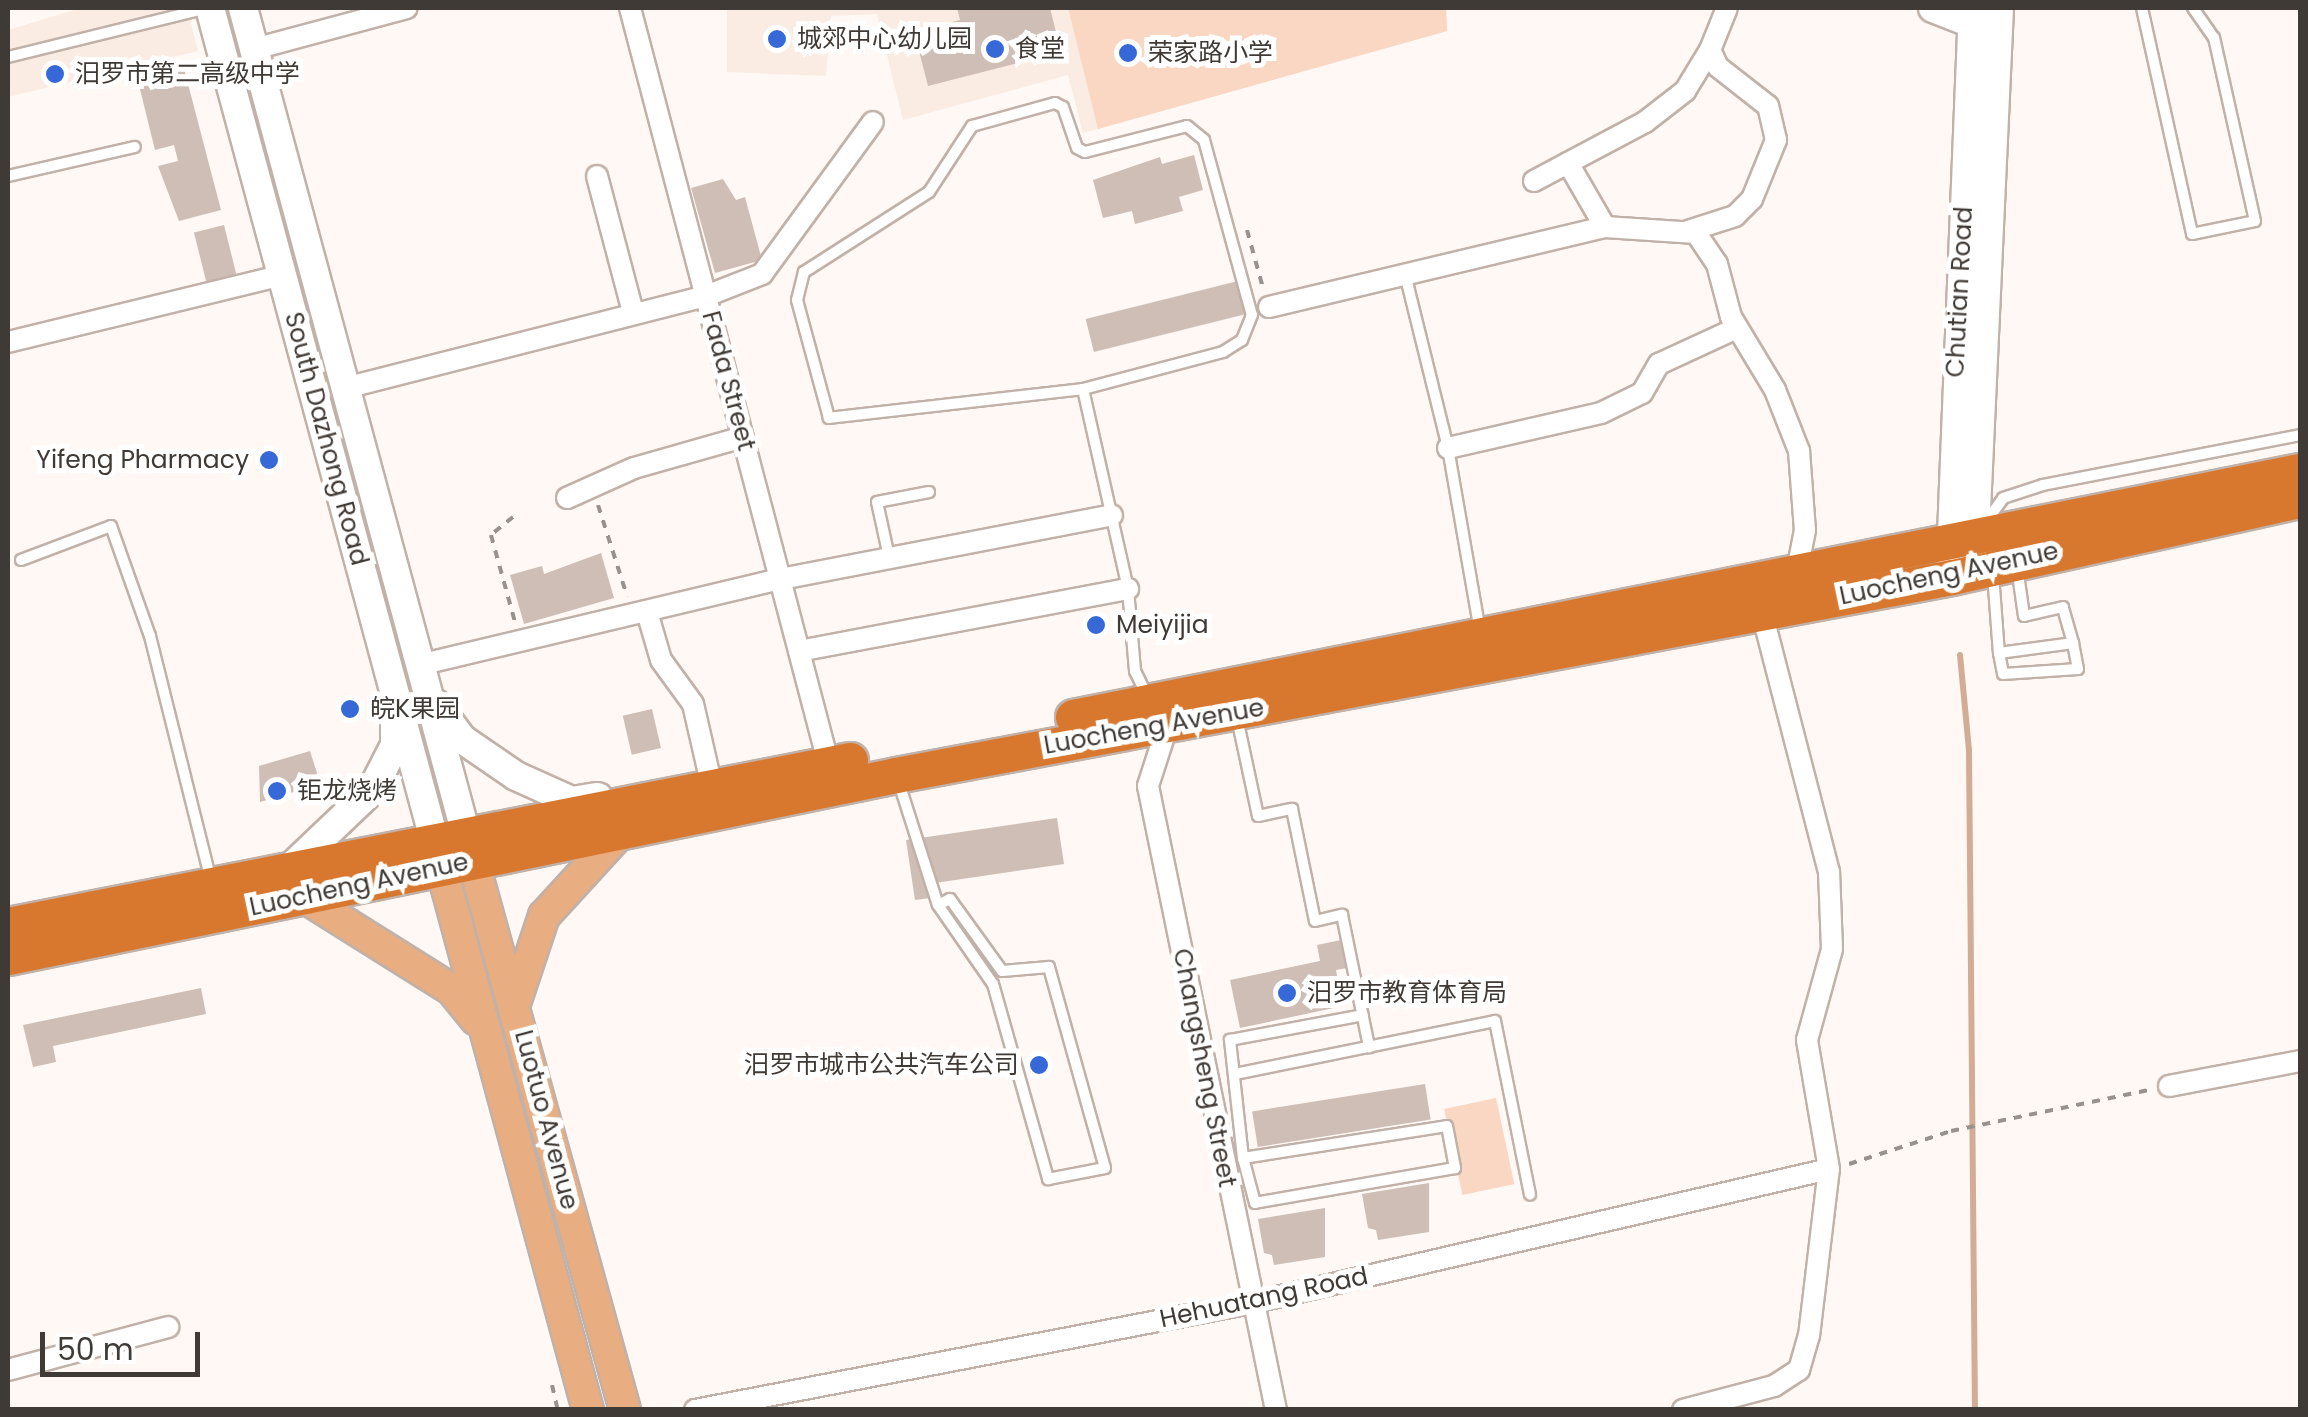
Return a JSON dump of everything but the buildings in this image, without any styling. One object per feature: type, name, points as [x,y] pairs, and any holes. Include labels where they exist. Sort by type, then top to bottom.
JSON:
[{"type":"highway","name":"Luocheng Avenue","points":[[8,957],[294,885],[864,758],[1158,713],[1236,712],[1762,612],[1976,560],[2300,471]]},
{"type":"highway","name":"Luocheng Avenue","points":[[454,851],[621,832],[896,774],[1480,632],[1797,572],[1976,560],[2300,500]]},
{"type":"highway","name":"Luocheng Avenue","points":[[8,925],[212,885],[294,885]]},
{"type":"main road","name":"South Dazhong Road","points":[[209,8],[394,696],[454,851]]},
{"type":"main road","name":"South Dazhong Road","points":[[243,8],[422,678],[454,851]]},
{"type":"main road","points":[[1933,8],[1986,18]]},
{"type":"main road","name":"Chutian Road","points":[[1976,560],[1986,18]]},
{"type":"main road","points":[[422,678],[462,740],[516,776],[572,801],[826,754],[864,758]]},
{"type":"main road","points":[[394,696],[395,745],[372,790],[294,885],[452,990],[482,1026]]},
{"type":"main road","points":[[514,1006],[544,916],[621,832]]},
{"type":"main road","name":"Luotuo Avenue","points":[[454,851],[514,1006],[625,1410]]},
{"type":"main road","name":"Luotuo Avenue","points":[[454,851],[482,1026],[588,1409]]},
{"type":"street","points":[[254,49],[362,13],[407,8]]},
{"type":"street","name":"Fada Street","points":[[630,8],[826,754]]},
{"type":"street","points":[[1534,182],[1645,122],[1685,91],[1710,50],[1727,8]]},
{"type":"street","points":[[1688,231],[1735,216],[1752,199],[1776,140],[1768,106],[1718,66],[1710,50]]},
{"type":"street","points":[[345,388],[706,296],[762,274],[873,122]]},
{"type":"street","points":[[1568,163],[1605,227]]},
{"type":"street","points":[[597,176],[634,312]]},
{"type":"street","points":[[1268,307],[1605,227],[1696,232],[1717,264],[1737,328],[1775,390],[1798,452],[1805,530],[1797,572]]},
{"type":"street","points":[[8,342],[283,276]]},
{"type":"street","points":[[1448,448],[1601,413],[1642,393],[1659,364],[1737,328]]},
{"type":"street","points":[[567,498],[634,468],[743,436]]},
{"type":"street","points":[[422,678],[520,642],[781,579],[1112,515]]},
{"type":"street","points":[[798,651],[1128,589]]},
{"type":"street","points":[[1684,1410],[1774,1386],[1799,1370],[1809,1336],[1829,1169],[1807,1040],[1832,949],[1829,872],[1762,612]]},
{"type":"street","points":[[640,613],[661,660],[693,704],[710,778]]},
{"type":"street","name":"Changsheng Street","points":[[1158,713],[1148,786],[1276,1410]]},
{"type":"street","points":[[2169,1086],[2300,1060]]},
{"type":"street","name":"Hehuatang Road","points":[[695,1410],[1251,1303],[1829,1169]]},
{"type":"street","points":[[8,1370],[168,1327]]},
{"type":"lane","points":[[8,58],[209,8]]},
{"type":"lane","points":[[2142,8],[2192,234],[2254,221],[2214,38],[2193,8]]},
{"type":"lane","points":[[1055,104],[1063,106],[1077,148],[1084,152],[1187,126],[1204,140],[1252,315],[1242,340],[1223,352],[1083,390],[829,418],[798,284],[819,259],[930,192],[972,126],[1055,104]]},
{"type":"lane","points":[[8,176],[134,147]]},
{"type":"lane","points":[[1405,274],[1448,448],[1480,632]]},
{"type":"lane","points":[[1083,390],[1128,589],[1134,670],[1158,713]]},
{"type":"lane","points":[[1976,560],[2024,616],[2063,606],[2078,668],[2003,674],[1976,560],[2002,498],[2043,484],[2300,435]]},
{"type":"lane","points":[[888,557],[878,502],[929,492]]},
{"type":"lane","points":[[22,560],[111,526],[150,636],[212,885]]},
{"type":"lane","points":[[1998,653],[2074,643]]},
{"type":"lane","points":[[1236,712],[1258,816],[1292,809],[1315,921],[1342,916],[1369,1047]]},
{"type":"lane","points":[[896,774],[938,905],[993,984],[1048,1179],[1105,1168],[1049,967],[1002,971],[950,898],[938,905]]},
{"type":"lane","points":[[1243,1158],[1447,1126],[1455,1168],[1256,1203],[1243,1158],[1230,1040],[1363,1015]]},
{"type":"lane","points":[[1236,1074],[1495,1021],[1530,1194]]},
{"type":"path","points":[[592,488],[640,613]]},
{"type":"path","points":[[512,517],[492,535],[520,642]]},
{"type":"path","points":[[1829,1169],[1951,1132],[2169,1086]]},
{"type":"shaded area","name":"汨罗市第二高级中学","points":[[81,8],[187,8],[198,51],[8,97],[8,30]]},
{"type":"shaded area","name":"荣家路小学","points":[[727,8],[1446,8],[1447,31],[1083,133],[1068,75],[903,120],[877,14],[831,16],[826,76],[727,72]]},
{"type":"shaded area","name":"荣家路小学","points":[[1068,8],[1446,8],[1447,31],[1098,129]]},
{"type":"shaded area","points":[[1496,1098],[1514,1184],[1462,1195],[1444,1109]]},
{"type":"waterway","points":[[1960,655],[1969,751],[1975,1410]]},
{"type":"place","name":"城郊中心幼儿园","points":[[777,39]]},
{"type":"place","name":"食堂","points":[[995,49]]},
{"type":"place","name":"荣家路小学","points":[[1128,53]]},
{"type":"place","name":"汨罗市第二高级中学","points":[[55,74]]},
{"type":"place","name":"Yifeng Pharmacy","points":[[269,460]]},
{"type":"place","name":"Meiyijia","points":[[1096,625]]},
{"type":"place","name":"皖K果园","points":[[350,709]]},
{"type":"place","name":"钜龙烧烤","points":[[277,791]]},
{"type":"place","name":"汨罗市教育体育局","points":[[1287,993]]},
{"type":"place","name":"汨罗市城市公共汽车公司","points":[[1039,1065]]}]
